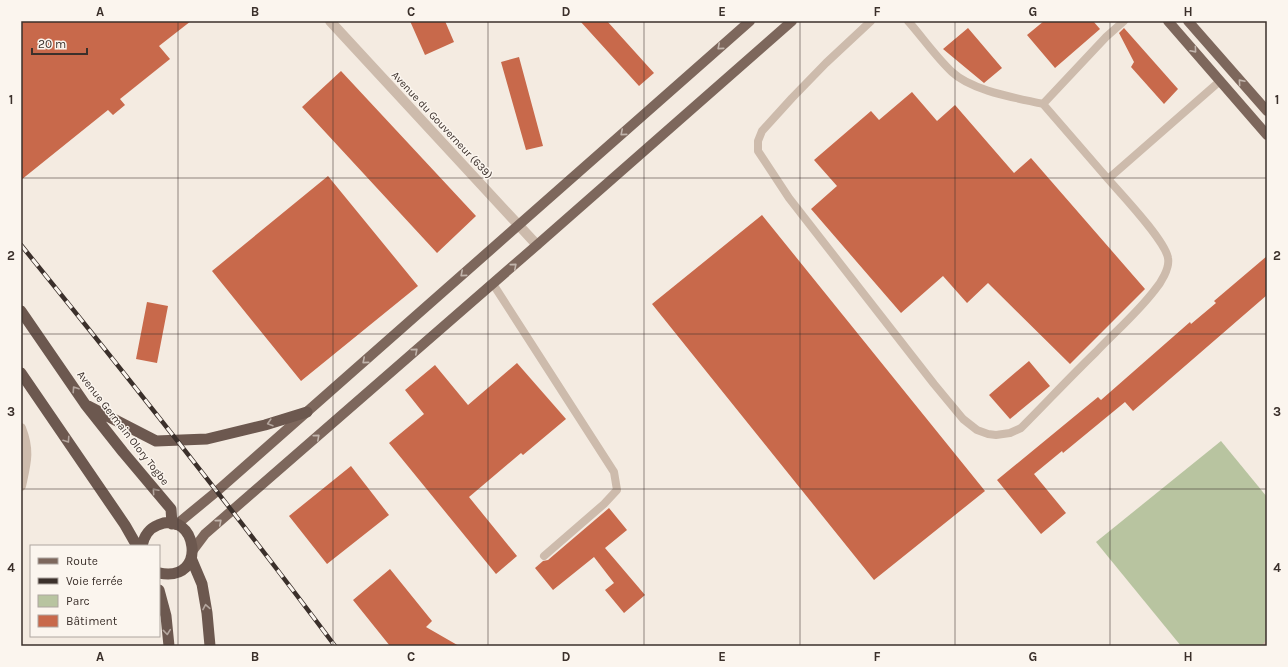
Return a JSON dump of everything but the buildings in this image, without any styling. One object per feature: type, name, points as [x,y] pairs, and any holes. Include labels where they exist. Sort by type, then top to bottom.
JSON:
[{"type":"highway","name":"Avenue Germain Olory Togbe","points":[[21,311],[85,404],[138,471],[166,502],[170,509],[174,524]]},
{"type":"highway","points":[[21,373],[136,545]]},
{"type":"highway","points":[[85,404],[156,441],[207,439],[308,412]]},
{"type":"highway","points":[[142,545],[147,532],[160,524],[174,524],[183,529],[189,535],[192,542],[192,554],[202,584],[207,613],[210,646]]},
{"type":"highway","points":[[160,573],[166,575],[174,574],[181,570],[187,565],[192,554]]},
{"type":"highway","points":[[160,594],[166,616],[169,646]]},
{"type":"main road","points":[[174,524],[216,492],[308,412],[750,21]]},
{"type":"main road","points":[[192,554],[205,534],[493,284],[792,21]]},
{"type":"main road","points":[[1168,21],[1267,135]]},
{"type":"main road","points":[[1188,21],[1267,111]]},
{"type":"street","name":"Avenue du Gouverneur (639)","points":[[330,21],[537,245]]},
{"type":"street","points":[[21,428],[27,457],[21,486]]},
{"type":"lane","points":[[871,21],[826,63],[762,131],[758,141],[758,151],[789,198],[963,419],[977,430],[988,434],[996,435],[1010,433],[1021,428],[1155,291],[1167,268],[1168,258],[1164,247],[1146,223],[1043,104],[994,93],[965,81],[953,73],[908,21]]},
{"type":"lane","points":[[1043,104],[1124,21]]},
{"type":"lane","points":[[1108,178],[1220,80]]},
{"type":"lane","points":[[493,284],[614,472],[617,490],[604,504],[544,556]]},
{"type":"green space","points":[[1221,441],[1267,497],[1267,646],[1181,646],[1096,542]]},
{"type":"railway","points":[[21,245],[180,444],[335,646]]}]
